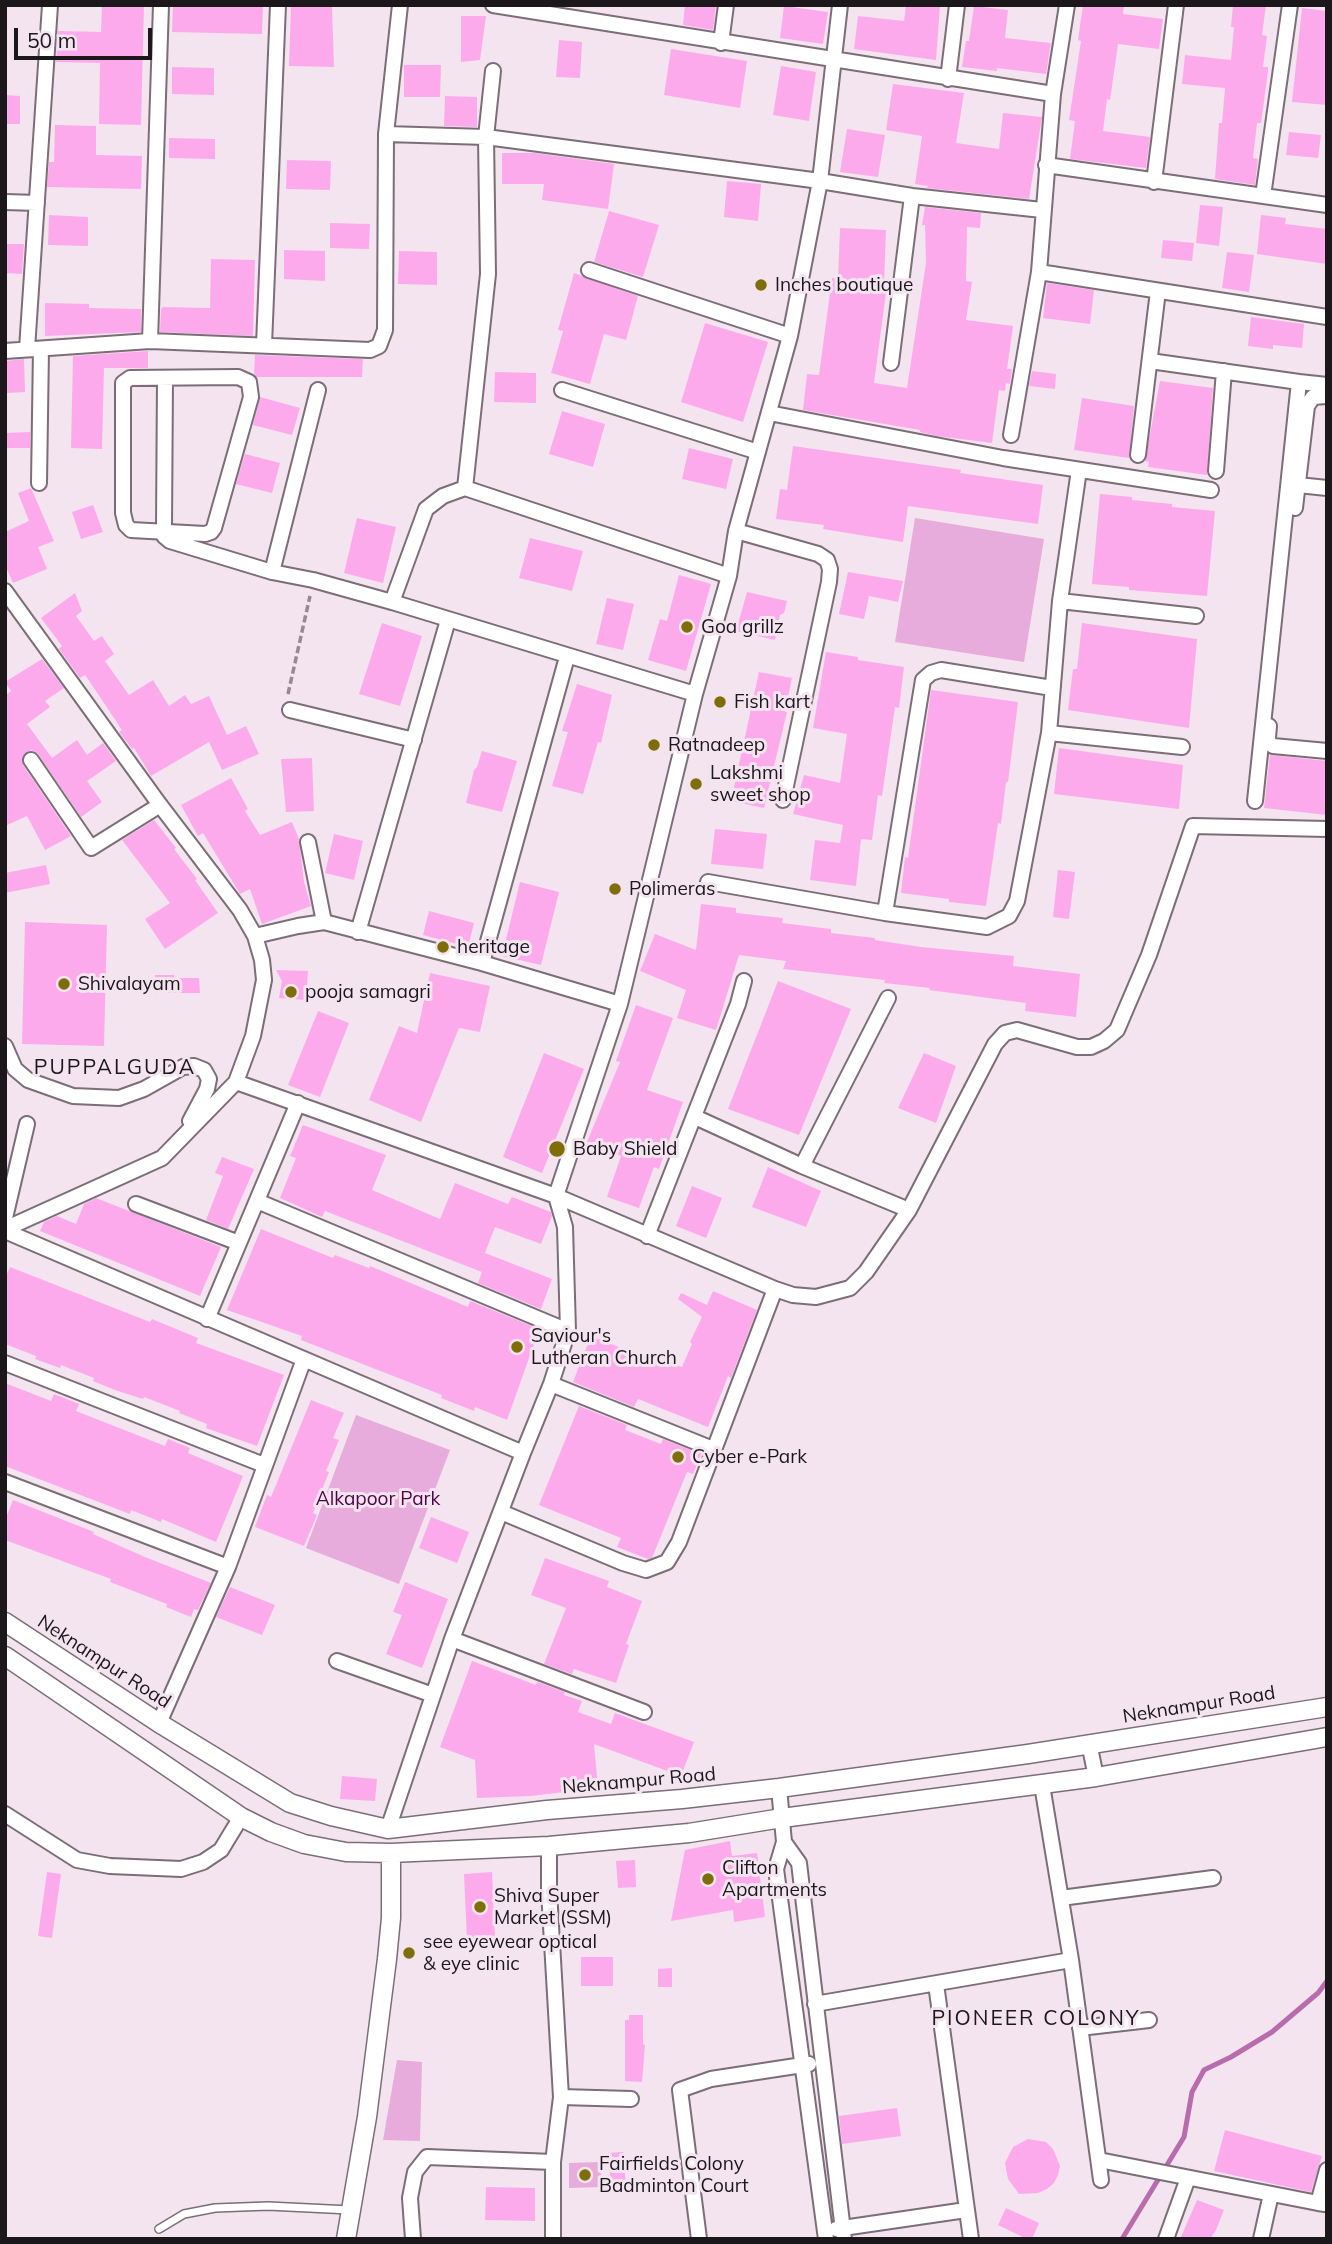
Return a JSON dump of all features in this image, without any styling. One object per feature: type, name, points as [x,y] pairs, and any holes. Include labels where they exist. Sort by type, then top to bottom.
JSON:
[{"type":"street","points":[[39,483],[34,349],[37,203],[50,5]]},
{"type":"street","points":[[150,341],[161,5]]},
{"type":"street","points":[[264,345],[278,5]]},
{"type":"street","points":[[5,351],[150,341],[370,350],[379,346],[384,330],[386,134],[400,5]]},
{"type":"street","points":[[493,5],[1053,94]]},
{"type":"street","points":[[721,43],[726,5]]},
{"type":"street","points":[[388,1829],[452,1639],[551,1384],[568,1331],[565,1227],[556,1196],[620,1004],[695,694],[729,576],[736,531],[790,336],[820,181],[840,5]]},
{"type":"street","points":[[948,79],[957,5]]},
{"type":"street","points":[[1011,435],[1039,272],[1053,94],[1067,5]]},
{"type":"street","points":[[1154,182],[1176,5]]},
{"type":"street","points":[[1263,196],[1290,5]]},
{"type":"street","points":[[465,488],[488,274],[486,137],[493,71]]},
{"type":"street","points":[[386,134],[486,137],[820,181],[912,196],[1042,211]]},
{"type":"street","points":[[1046,165],[1327,205]]},
{"type":"street","points":[[891,363],[912,196]]},
{"type":"street","points":[[5,202],[37,203]]},
{"type":"street","points":[[589,271],[790,336]]},
{"type":"street","points":[[1039,272],[1327,317]]},
{"type":"street","points":[[1138,456],[1158,291]]},
{"type":"street","points":[[1150,361],[1327,385]]},
{"type":"street","points":[[1216,471],[1224,371]]},
{"type":"street","points":[[238,377],[249,382],[251,387],[251,397],[214,528],[205,534],[135,531],[126,525],[124,520],[123,383],[130,378],[165,378],[238,377]]},
{"type":"street","points":[[165,378],[164,532],[170,541],[272,572],[313,580],[392,602],[695,694]]},
{"type":"street","points":[[1255,802],[1299,382]]},
{"type":"street","points":[[272,572],[318,390]]},
{"type":"street","points":[[562,390],[758,452]]},
{"type":"street","points":[[1327,396],[1313,397],[1307,406],[1268,738],[1273,746],[1327,751]]},
{"type":"street","points":[[769,413],[1003,458],[1211,490]]},
{"type":"street","points":[[708,883],[987,927],[1009,916],[1017,901],[1049,733],[1060,601],[1079,470]]},
{"type":"street","points":[[1298,485],[1327,488]]},
{"type":"street","points":[[392,602],[426,509],[443,496],[465,488],[729,576]]},
{"type":"street","points":[[736,531],[818,554],[827,560],[830,569],[783,800]]},
{"type":"street","points":[[5,1230],[162,1158],[236,1082],[253,1036],[262,994],[262,960],[255,936],[240,910],[8,599]]},
{"type":"street","points":[[1060,601],[1196,616]]},
{"type":"street","points":[[358,932],[448,620]]},
{"type":"street","points":[[482,963],[567,657]]},
{"type":"street","points":[[885,913],[923,680],[931,673],[941,670],[1052,688]]},
{"type":"street","points":[[288,705],[414,740]]},
{"type":"street","points":[[1049,733],[1182,747]]},
{"type":"street","points":[[31,760],[91,848],[160,805]]},
{"type":"street","points":[[236,1082],[556,1196],[775,1289],[793,1295],[816,1297],[849,1287],[866,1272],[909,1210],[995,1044],[1006,1033],[1017,1030],[1077,1047],[1091,1047],[1117,1030],[1149,955],[1193,825],[1327,829]]},
{"type":"street","points":[[308,842],[324,922]]},
{"type":"street","points":[[255,936],[324,922],[482,963],[620,1004]]},
{"type":"street","points":[[647,1236],[738,1004],[744,981]]},
{"type":"street","points":[[802,1166],[888,998]]},
{"type":"street","points":[[5,1046],[15,1069],[28,1080],[73,1096],[119,1098],[183,1067],[194,1066],[204,1070],[209,1079],[208,1089],[179,1139]]},
{"type":"street","points":[[207,1319],[298,1104]]},
{"type":"street","points":[[695,1117],[802,1166],[909,1210]]},
{"type":"street","points":[[5,1217],[27,1124]]},
{"type":"street","points":[[257,1201],[568,1331]]},
{"type":"street","points":[[135,1204],[239,1243]]},
{"type":"street","points":[[5,1230],[523,1453]]},
{"type":"street","points":[[501,1513],[646,1570],[667,1562],[679,1542],[775,1289]]},
{"type":"street","points":[[159,1723],[228,1567],[304,1360]]},
{"type":"street","points":[[5,1363],[264,1465]]},
{"type":"street","points":[[551,1384],[713,1449]]},
{"type":"street","points":[[5,1482],[228,1567]]},
{"type":"street","name":"Neknampur Road","points":[[5,1622],[159,1723],[290,1803],[388,1829],[547,1810],[779,1788],[1327,1707]]},
{"type":"street","points":[[452,1639],[644,1712]]},
{"type":"street","points":[[5,1656],[241,1817],[304,1844],[346,1852],[391,1853],[549,1846],[689,1833],[782,1818],[1096,1777],[1327,1737]]},
{"type":"street","points":[[337,1661],[433,1695]]},
{"type":"street","points":[[1089,1743],[1096,1777]]},
{"type":"street","points":[[1042,1785],[1071,1960],[1101,2180]]},
{"type":"street","points":[[779,1788],[784,1842],[776,1869],[825,2235],[966,2210]]},
{"type":"street","points":[[5,1814],[77,1860],[110,1866],[181,1869],[202,1862],[221,1850],[241,1817]]},
{"type":"street","points":[[784,1842],[799,1863],[843,2233]]},
{"type":"street","points":[[549,1846],[549,1891],[561,2097],[553,2162],[553,2239]]},
{"type":"street","points":[[346,2239],[367,2117],[387,1959],[391,1919],[391,1853]]},
{"type":"street","points":[[1061,1898],[1213,1878]]},
{"type":"street","points":[[815,2004],[1071,1960]]},
{"type":"street","points":[[936,1984],[971,2239]]},
{"type":"street","points":[[1080,2028],[1149,2020]]},
{"type":"street","points":[[699,2239],[680,2090],[710,2079],[822,2062]]},
{"type":"street","points":[[561,2097],[631,2099]]},
{"type":"street","points":[[413,2239],[410,2198],[415,2172],[427,2157],[553,2162]]},
{"type":"street","points":[[1098,2160],[1322,2204],[1327,2170]]},
{"type":"street","points":[[1166,2239],[1182,2177]]},
{"type":"street","points":[[1261,2239],[1272,2194]]},
{"type":"lane","points":[[159,2229],[184,2214],[215,2208],[268,2206],[351,2210]]},
{"type":"path","points":[[288,705],[313,580]]},
{"type":"green space","points":[[915,518],[1044,539],[1024,662],[895,642]]},
{"type":"green space","name":"Alkapoor Park","points":[[356,1415],[450,1450],[399,1584],[306,1548]]},
{"type":"green space","points":[[397,2060],[422,2062],[420,2141],[383,2140]]},
{"type":"green space","name":"Fairfields Colony Badminton Court","points":[[600,2162],[602,2187],[569,2188],[569,2163]]},
{"type":"building","points":[[102,5],[144,6],[141,125],[99,124],[100,63],[56,62],[58,31],[101,32]]},
{"type":"building","points":[[173,5],[263,5],[262,34],[172,32]]},
{"type":"building","points":[[685,5],[716,5],[713,30],[683,25]]},
{"type":"building","points":[[906,5],[940,5],[936,60],[854,49],[858,16],[904,21]]},
{"type":"building","points":[[1083,5],[1124,5],[1123,14],[1163,19],[1159,49],[1118,44],[1103,131],[1150,137],[1146,168],[1070,159],[1075,121],[1069,120],[1081,41],[1078,40]]},
{"type":"building","points":[[1233,5],[1266,5],[1262,35],[1267,36],[1263,67],[1268,67],[1268,72],[1261,123],[1257,123],[1253,158],[1258,159],[1255,185],[1215,179],[1219,123],[1222,123],[1225,88],[1182,84],[1185,55],[1231,60]]},
{"type":"building","points":[[291,6],[332,7],[334,67],[289,66]]},
{"type":"building","points":[[784,6],[828,12],[823,44],[780,38]]},
{"type":"building","points":[[974,6],[1008,10],[1005,38],[1051,43],[1046,74],[962,67]]},
{"type":"building","points":[[1302,8],[1327,11],[1327,105],[1292,102]]},
{"type":"building","points":[[461,16],[486,16],[480,60],[461,62]]},
{"type":"building","points":[[559,40],[582,42],[580,78],[556,77]]},
{"type":"building","points":[[671,49],[747,61],[740,108],[664,95]]},
{"type":"building","points":[[404,65],[441,65],[440,97],[404,97]]},
{"type":"building","points":[[781,66],[816,72],[809,121],[773,115]]},
{"type":"building","points":[[172,67],[214,68],[214,95],[172,94]]},
{"type":"building","points":[[893,84],[964,93],[956,143],[999,149],[1003,113],[1042,117],[1029,199],[927,188],[928,186],[915,184],[922,136],[886,130]]},
{"type":"building","points":[[5,95],[20,96],[20,124],[5,124]]},
{"type":"building","points":[[445,96],[477,97],[477,127],[444,126]]},
{"type":"building","points":[[55,125],[96,126],[96,155],[142,156],[141,189],[47,187],[49,162],[54,162]]},
{"type":"building","points":[[847,129],[885,135],[878,177],[840,172]]},
{"type":"building","points":[[1289,132],[1321,135],[1318,158],[1286,155]]},
{"type":"building","points":[[169,138],[215,139],[215,159],[169,158]]},
{"type":"building","points":[[502,153],[535,153],[614,164],[608,209],[542,200],[544,184],[502,184]]},
{"type":"building","points":[[287,160],[331,161],[330,190],[286,189]]},
{"type":"building","points":[[727,181],[761,184],[758,221],[724,217]]},
{"type":"building","points":[[1200,205],[1223,207],[1219,246],[1196,243]]},
{"type":"building","points":[[925,207],[981,213],[980,228],[967,227],[966,281],[972,282],[966,320],[1013,326],[1007,369],[1012,369],[1010,384],[1006,383],[1005,391],[999,390],[992,443],[937,436],[920,430],[803,410],[807,374],[819,375],[832,278],[838,279],[840,228],[886,230],[884,285],[887,285],[874,383],[907,388],[926,263],[925,225],[922,225]]},
{"type":"building","points":[[609,211],[659,225],[643,277],[594,262]]},
{"type":"building","points":[[49,215],[88,217],[88,246],[48,245]]},
{"type":"building","points":[[1261,215],[1286,218],[1285,224],[1327,229],[1327,264],[1257,254]]},
{"type":"building","points":[[330,223],[370,224],[369,249],[330,248]]},
{"type":"building","points":[[1163,240],[1194,243],[1192,261],[1161,258]]},
{"type":"building","points":[[5,244],[24,244],[22,274],[5,273]]},
{"type":"building","points":[[284,250],[325,251],[325,281],[284,279]]},
{"type":"building","points":[[399,251],[437,252],[437,285],[398,284]]},
{"type":"building","points":[[1227,252],[1254,255],[1249,292],[1222,288]]},
{"type":"building","points":[[211,259],[255,260],[253,336],[160,332],[163,307],[210,308]]},
{"type":"building","points":[[574,273],[638,296],[626,340],[604,334],[590,384],[551,373],[563,331],[558,330]]},
{"type":"building","points":[[1047,283],[1094,290],[1090,324],[1043,318]]},
{"type":"building","points":[[45,303],[89,304],[89,308],[141,309],[141,332],[45,336]]},
{"type":"building","points":[[1251,317],[1304,324],[1302,348],[1248,346]]},
{"type":"building","points":[[705,323],[768,342],[743,422],[681,402]]},
{"type":"building","points":[[148,351],[148,368],[104,368],[102,449],[71,448],[73,356]]},
{"type":"building","points":[[255,355],[363,359],[362,377],[257,377],[254,374]]},
{"type":"building","points":[[24,359],[25,392],[7,393],[6,361]]},
{"type":"building","points":[[1032,371],[1056,374],[1055,389],[1029,386]]},
{"type":"building","points":[[495,372],[536,373],[536,403],[494,402]]},
{"type":"building","points":[[1160,381],[1213,388],[1207,475],[1148,467],[1149,462],[1145,461]]},
{"type":"building","points":[[260,397],[300,408],[292,435],[253,425]]},
{"type":"building","points":[[1082,398],[1134,406],[1129,458],[1074,450]]},
{"type":"building","points":[[562,411],[605,424],[593,467],[549,454]]},
{"type":"building","points":[[30,432],[30,448],[5,448],[5,433]]},
{"type":"building","points":[[793,446],[961,470],[960,473],[1043,485],[1038,524],[908,506],[903,542],[823,529],[824,525],[776,519],[780,489],[787,490]]},
{"type":"building","points":[[689,448],[733,459],[726,489],[682,479]]},
{"type":"building","points":[[245,454],[280,463],[272,493],[236,484]]},
{"type":"building","points":[[31,488],[54,541],[38,547],[47,569],[13,583],[5,565],[5,532],[29,521],[18,493]]},
{"type":"building","points":[[1100,494],[1172,504],[1172,507],[1215,511],[1207,596],[1129,590],[1129,587],[1092,584]]},
{"type":"building","points":[[93,505],[103,532],[81,539],[72,512]]},
{"type":"building","points":[[357,518],[396,527],[383,583],[344,573]]},
{"type":"building","points":[[530,538],[583,551],[572,591],[519,578]]},
{"type":"building","points":[[848,572],[903,581],[898,602],[869,596],[864,619],[839,614]]},
{"type":"building","points":[[679,575],[711,584],[686,671],[648,660],[660,619],[667,621]]},
{"type":"building","points":[[747,592],[787,601],[784,613],[780,615],[775,640],[736,631]]},
{"type":"building","points":[[75,593],[82,611],[76,616],[94,641],[102,636],[114,654],[105,661],[129,695],[153,680],[169,706],[185,695],[191,704],[209,696],[227,735],[246,726],[259,754],[222,770],[209,742],[151,776],[134,748],[132,749],[119,732],[122,730],[85,675],[80,678],[59,649],[62,646],[41,618]]},
{"type":"building","points":[[607,598],[634,604],[623,650],[596,644]]},
{"type":"building","points":[[382,623],[422,636],[400,706],[359,694]]},
{"type":"building","points":[[1082,623],[1197,639],[1189,728],[1068,710],[1073,669],[1077,669]]},
{"type":"building","points":[[826,652],[904,667],[899,708],[895,707],[882,796],[878,795],[872,840],[861,839],[856,886],[810,880],[815,840],[840,843],[843,825],[793,814],[804,775],[840,783],[847,734],[813,728]]},
{"type":"building","points":[[42,659],[64,688],[45,701],[50,707],[27,724],[52,758],[77,740],[87,755],[103,743],[116,761],[87,781],[102,802],[81,817],[38,754],[31,750],[23,755],[23,765],[71,836],[45,850],[27,816],[5,826],[5,696],[11,691],[5,682]]},
{"type":"building","points":[[759,672],[792,678],[787,712],[764,808],[731,801]]},
{"type":"building","points":[[577,684],[612,695],[601,743],[598,742],[583,794],[552,786],[568,732],[562,731]]},
{"type":"building","points":[[931,690],[1018,702],[1008,782],[1001,824],[998,823],[986,906],[901,893]]},
{"type":"building","points":[[1059,748],[1183,765],[1179,809],[1054,794]]},
{"type":"building","points":[[482,751],[517,761],[502,812],[466,803]]},
{"type":"building","points":[[1270,755],[1327,761],[1327,815],[1264,808]]},
{"type":"building","points":[[312,758],[314,811],[286,812],[281,759]]},
{"type":"building","points":[[231,778],[248,809],[245,811],[260,835],[292,822],[299,839],[304,882],[311,906],[262,924],[250,889],[240,894],[203,833],[198,836],[181,805]]},
{"type":"building","points":[[154,820],[176,848],[174,849],[218,913],[165,949],[145,919],[170,903],[122,840]]},
{"type":"building","points":[[715,829],[767,834],[763,869],[711,864]]},
{"type":"building","points":[[334,834],[363,841],[354,880],[325,873]]},
{"type":"building","points":[[46,865],[50,884],[5,893],[5,873]]},
{"type":"building","points":[[1058,870],[1075,872],[1069,919],[1053,917]]},
{"type":"building","points":[[520,882],[559,892],[541,965],[502,956]]},
{"type":"building","points":[[701,904],[736,908],[736,913],[783,918],[782,923],[831,929],[831,933],[921,947],[1014,956],[1013,966],[1080,974],[1076,1017],[1025,1011],[1026,1003],[884,983],[885,980],[783,969],[786,961],[739,955],[716,1030],[677,1018],[686,990],[640,971],[655,934],[696,950]]},
{"type":"building","points":[[429,911],[474,923],[468,947],[423,935]]},
{"type":"building","name":"Shivalayam","points":[[25,922],[107,925],[104,1046],[22,1044]]},
{"type":"building","points":[[276,970],[308,971],[306,1000],[279,998],[282,981]]},
{"type":"building","points":[[430,973],[490,986],[480,1032],[459,1028],[421,1122],[369,1100],[399,1026],[417,1033]]},
{"type":"building","points":[[155,975],[199,978],[200,993],[155,993]]},
{"type":"building","points":[[778,981],[851,1009],[799,1135],[728,1109]]},
{"type":"building","points":[[636,1005],[673,1018],[647,1090],[683,1102],[659,1169],[654,1167],[639,1208],[607,1197],[621,1156],[587,1142],[620,1062],[616,1061]]},
{"type":"building","points":[[318,1011],[349,1023],[320,1097],[288,1085]]},
{"type":"building","points":[[544,1053],[584,1069],[542,1173],[503,1157]]},
{"type":"building","points":[[924,1053],[956,1066],[936,1123],[898,1108]]},
{"type":"building","points":[[303,1125],[386,1155],[372,1190],[440,1219],[455,1183],[508,1204],[512,1197],[551,1212],[552,1216],[541,1244],[495,1227],[485,1253],[552,1279],[541,1309],[478,1283],[482,1272],[325,1211],[322,1217],[280,1198],[296,1158],[290,1156]]},
{"type":"building","points":[[222,1157],[254,1169],[228,1229],[206,1220],[223,1176],[215,1173]]},
{"type":"building","points":[[768,1167],[821,1191],[806,1227],[752,1207]]},
{"type":"building","points":[[692,1186],[722,1198],[706,1238],[676,1226]]},
{"type":"building","points":[[96,1198],[221,1247],[200,1296],[40,1231],[44,1222],[57,1216],[76,1224],[84,1204]]},
{"type":"building","points":[[261,1229],[333,1258],[335,1255],[369,1268],[370,1266],[468,1307],[470,1301],[534,1327],[532,1330],[538,1333],[507,1420],[475,1407],[474,1411],[441,1398],[442,1395],[301,1340],[302,1336],[227,1310]]},
{"type":"building","points":[[10,1267],[150,1322],[152,1319],[198,1338],[196,1343],[284,1375],[257,1446],[206,1428],[207,1424],[179,1413],[180,1411],[144,1397],[143,1399],[115,1390],[93,1381],[94,1378],[61,1365],[60,1368],[35,1359],[36,1356],[5,1344],[5,1278]]},
{"type":"building","points":[[713,1291],[757,1310],[731,1378],[728,1376],[708,1427],[638,1399],[634,1407],[573,1382],[591,1336],[656,1362],[658,1358],[682,1367],[702,1317],[678,1299],[681,1293],[707,1305]]},
{"type":"building","points":[[5,1383],[51,1401],[54,1394],[79,1404],[76,1411],[165,1446],[168,1439],[190,1448],[188,1453],[243,1476],[216,1542],[162,1519],[161,1522],[131,1510],[130,1514],[5,1466]]},
{"type":"building","points":[[311,1400],[344,1413],[333,1438],[339,1440],[313,1513],[317,1515],[304,1546],[255,1527],[267,1495],[271,1497]]},
{"type":"building","points":[[579,1406],[627,1425],[625,1430],[661,1444],[663,1439],[701,1454],[693,1474],[687,1472],[652,1558],[648,1559],[617,1547],[621,1538],[539,1505]]},
{"type":"building","points":[[13,1500],[211,1583],[198,1610],[194,1609],[191,1617],[166,1607],[167,1604],[110,1582],[111,1579],[5,1540],[5,1520]]},
{"type":"building","points":[[431,1517],[469,1532],[457,1563],[419,1548]]},
{"type":"building","points":[[545,1558],[609,1581],[607,1587],[642,1601],[626,1644],[629,1645],[616,1683],[574,1669],[572,1674],[544,1664],[566,1608],[531,1595]]},
{"type":"building","points":[[405,1582],[448,1599],[422,1668],[386,1654],[402,1615],[393,1612]]},
{"type":"building","points":[[230,1587],[275,1605],[262,1635],[216,1617]]},
{"type":"building","points":[[472,1661],[536,1685],[537,1682],[565,1692],[564,1695],[582,1701],[578,1712],[611,1724],[615,1713],[694,1742],[681,1776],[594,1744],[598,1788],[531,1796],[477,1798],[475,1760],[440,1747]]},
{"type":"building","points":[[342,1776],[377,1779],[375,1801],[340,1799]]},
{"type":"building","name":"Clifton Apartments","points":[[730,1841],[732,1856],[757,1853],[765,1917],[734,1922],[733,1910],[671,1921],[685,1850]]},
{"type":"building","points":[[635,1860],[636,1887],[618,1888],[616,1861]]},
{"type":"building","points":[[47,1872],[61,1874],[52,1938],[38,1936]]},
{"type":"building","name":"Shiva Super Market (SSM)","points":[[492,1872],[495,1939],[467,1940],[464,1874]]},
{"type":"building","points":[[581,1957],[613,1957],[613,1986],[581,1986]]},
{"type":"building","points":[[672,1968],[672,1987],[658,1987],[658,1969]]},
{"type":"building","points":[[629,2015],[643,2015],[645,2045],[642,2082],[625,2081],[625,2020],[629,2020]]},
{"type":"building","points":[[897,2108],[901,2136],[842,2144],[839,2116]]},
{"type":"building","points":[[1225,2130],[1322,2156],[1311,2192],[1214,2171]]},
{"type":"building","points":[[1028,2139],[1046,2142],[1053,2149],[1060,2166],[1054,2183],[1047,2189],[1038,2193],[1019,2194],[1008,2179],[1005,2163],[1013,2147]]},
{"type":"building","points":[[623,2152],[626,2184],[611,2185],[608,2153]]},
{"type":"building","points":[[486,2187],[535,2188],[535,2221],[485,2220]]},
{"type":"building","points":[[1197,2200],[1224,2210],[1216,2230],[1210,2239],[1180,2239]]},
{"type":"building","points":[[1006,2208],[1039,2223],[1032,2239],[998,2225]]},
{"type":"waterway","points":[[1122,2239],[1184,2137],[1192,2092],[1204,2070],[1272,2032],[1318,1993],[1327,1981]]},
{"type":"place","name":"Inches boutique","points":[[761,285]]},
{"type":"place","name":"Goa grillz","points":[[687,627]]},
{"type":"place","name":"Fish kart","points":[[720,702]]},
{"type":"place","name":"Ratnadeep","points":[[654,745]]},
{"type":"place","name":"Lakshmi sweet shop","points":[[696,784]]},
{"type":"place","name":"Polimeras","points":[[615,889]]},
{"type":"place","name":"heritage","points":[[443,947]]},
{"type":"place","name":"Shivalayam","points":[[64,984]]},
{"type":"place","name":"pooja samagri","points":[[291,992]]},
{"type":"place","name":"Baby Shield","points":[[557,1149]]},
{"type":"place","name":"Saviour's Lutheran Church","points":[[517,1347]]},
{"type":"place","name":"Cyber e-Park","points":[[678,1457]]},
{"type":"place","name":"Clifton Apartments","points":[[708,1879]]},
{"type":"place","name":"Shiva Super Market (SSM)","points":[[480,1907]]},
{"type":"place","name":"see eyewear optical & eye clinic","points":[[409,1953]]},
{"type":"place","name":"Fairfields Colony Badminton Court","points":[[585,2175]]},
{"type":"district","name":"PUPPALGUDA","points":[[115,1068]]},
{"type":"district","name":"PIONEER COLONY","points":[[1036,2019]]}]
